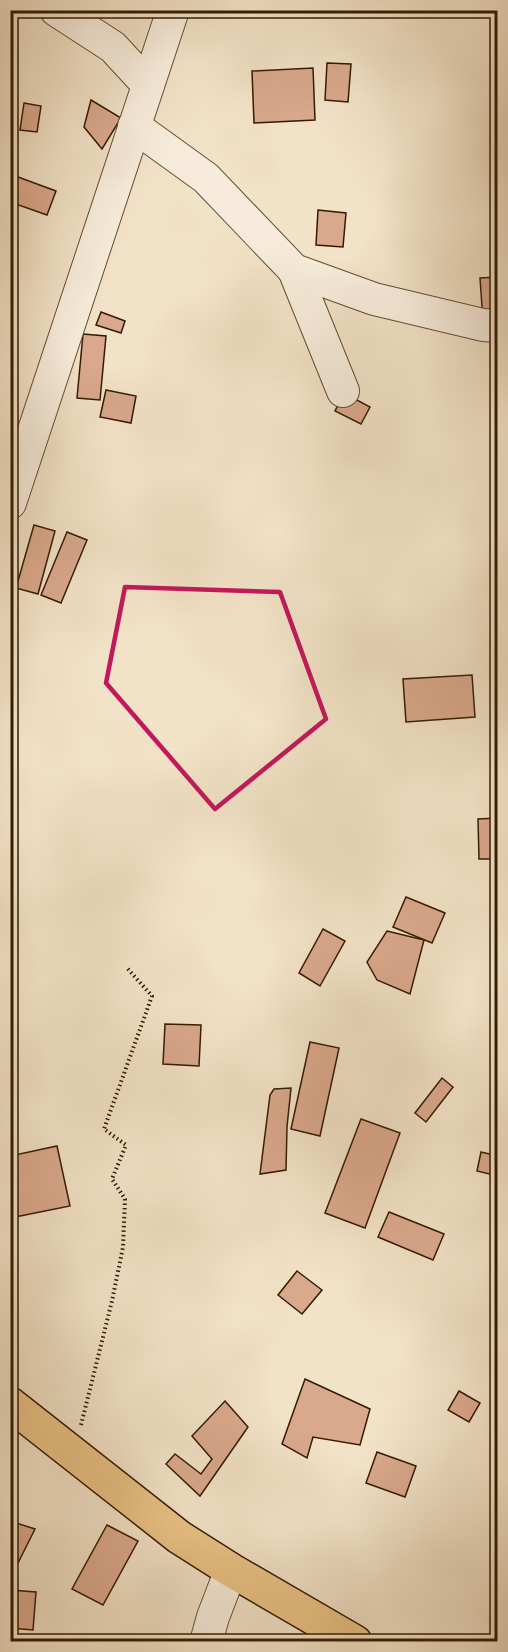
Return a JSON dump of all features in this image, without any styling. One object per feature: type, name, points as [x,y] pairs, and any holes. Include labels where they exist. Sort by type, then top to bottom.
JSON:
[{"type":"main road","points":[[10,1404],[179,1538],[355,1641]]},
{"type":"street","points":[[56,10],[113,47],[148,85]]},
{"type":"street","points":[[10,503],[173,10]]},
{"type":"street","points":[[134,126],[206,178],[294,270],[343,391]]},
{"type":"street","points":[[294,270],[374,299],[483,325],[498,326]]},
{"type":"street","points":[[206,1641],[231,1570]]},
{"type":"path","points":[[73,1454],[112,1301],[123,1247],[124,1199],[112,1179],[126,1145],[104,1130],[152,996],[127,968]]},
{"type":"highlighted area","points":[[125,587],[280,592],[326,719],[215,809],[106,683]]},
{"type":"building","points":[[327,63],[351,64],[348,102],[325,100]]},
{"type":"building","points":[[313,68],[315,120],[254,123],[252,71]]},
{"type":"building","points":[[91,100],[121,118],[102,149],[84,127]]},
{"type":"building","points":[[24,103],[41,106],[37,132],[20,130]]},
{"type":"building","points":[[10,174],[56,191],[47,215],[10,202]]},
{"type":"building","points":[[318,210],[346,213],[343,247],[316,245]]},
{"type":"building","points":[[498,277],[498,320],[483,321],[480,278]]},
{"type":"building","points":[[101,312],[125,321],[121,333],[96,325]]},
{"type":"building","points":[[83,334],[106,336],[100,400],[77,398]]},
{"type":"building","points":[[106,390],[136,396],[131,423],[100,417]]},
{"type":"building","points":[[344,393],[370,407],[361,424],[335,411]]},
{"type":"building","points":[[34,525],[55,531],[38,594],[16,588]]},
{"type":"building","points":[[67,532],[87,540],[61,603],[41,595]]},
{"type":"building","points":[[472,675],[475,717],[406,722],[403,679]]},
{"type":"building","points":[[498,818],[498,859],[479,859],[478,819]]},
{"type":"building","points":[[406,897],[445,913],[432,943],[393,927]]},
{"type":"building","points":[[323,929],[345,941],[320,986],[299,973]]},
{"type":"building","points":[[387,931],[424,940],[410,994],[377,980],[367,962]]},
{"type":"building","points":[[165,1024],[201,1025],[199,1066],[163,1064]]},
{"type":"building","points":[[310,1042],[339,1048],[320,1136],[291,1129]]},
{"type":"building","points":[[442,1078],[453,1087],[426,1122],[415,1113]]},
{"type":"building","points":[[291,1088],[286,1170],[260,1174],[270,1095],[274,1089]]},
{"type":"building","points":[[361,1119],[400,1133],[365,1228],[325,1213]]},
{"type":"building","points":[[57,1146],[70,1206],[10,1218],[10,1156]]},
{"type":"building","points":[[481,1152],[498,1156],[498,1176],[477,1171]]},
{"type":"building","points":[[389,1212],[444,1234],[433,1260],[378,1237]]},
{"type":"building","points":[[297,1271],[322,1290],[302,1314],[278,1295]]},
{"type":"building","points":[[305,1379],[370,1409],[360,1445],[313,1437],[307,1458],[282,1444]]},
{"type":"building","points":[[459,1391],[480,1403],[469,1422],[448,1410]]},
{"type":"building","points":[[225,1401],[248,1427],[200,1496],[166,1464],[175,1454],[201,1474],[212,1459],[192,1436]]},
{"type":"building","points":[[377,1452],[416,1466],[405,1497],[366,1483]]},
{"type":"building","points":[[10,1521],[35,1529],[18,1563],[10,1559]]},
{"type":"building","points":[[107,1525],[138,1541],[103,1605],[72,1589]]},
{"type":"building","points":[[10,1590],[36,1592],[33,1630],[10,1628]]}]
